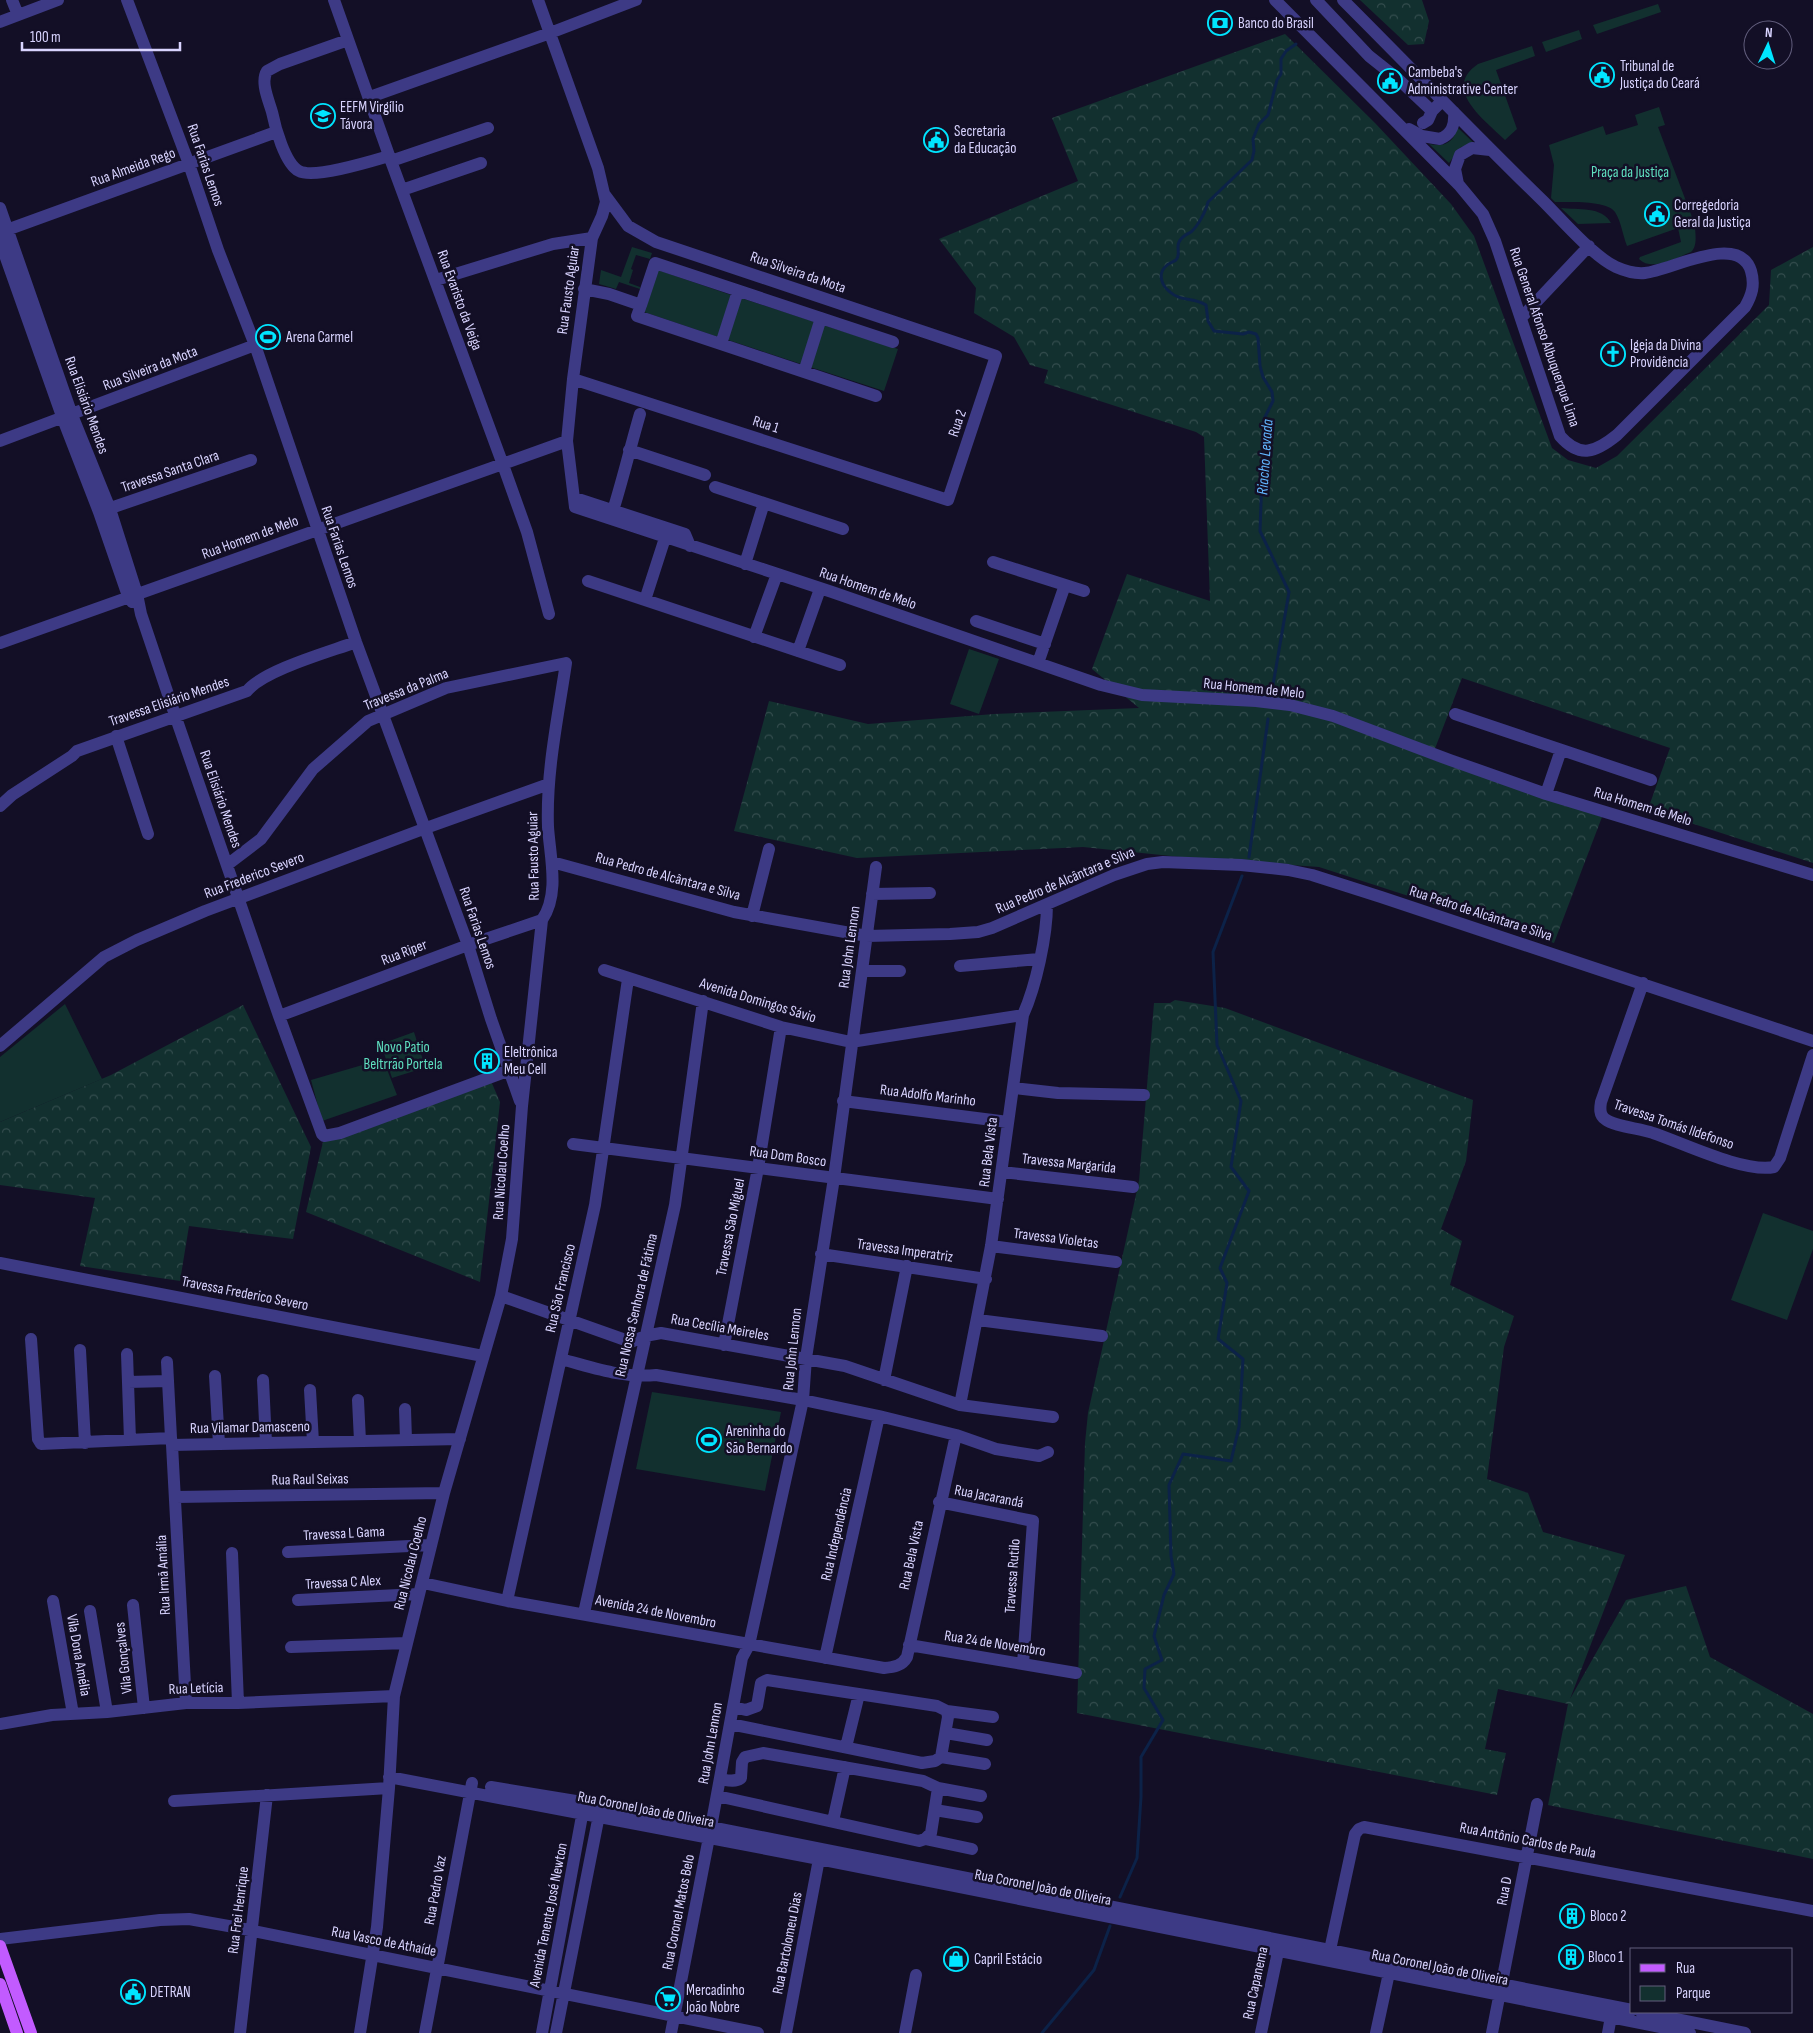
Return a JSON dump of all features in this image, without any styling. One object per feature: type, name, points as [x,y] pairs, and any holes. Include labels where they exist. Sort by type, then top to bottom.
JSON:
[{"type":"main road","points":[[0,1946],[31,2033]]},
{"type":"main road","points":[[0,1984],[18,2033]]},
{"type":"street","points":[[12,0],[18,15]]},
{"type":"street","points":[[0,22],[58,0]]},
{"type":"street","name":"Rua Farias Lemos","points":[[127,0],[189,164],[218,250],[255,345],[356,642],[468,945],[522,1106]]},
{"type":"street","name":"Rua Evaristo da Veiga","points":[[334,0],[527,532],[549,614]]},
{"type":"street","name":"Rua Fausto Aguiar","points":[[538,0],[598,168],[606,202],[592,238],[573,379],[567,441],[575,503]]},
{"type":"street","points":[[370,97],[550,33],[636,0]]},
{"type":"street","name":"Rua General Afonso Albuquerque Lima","points":[[1275,0],[1459,185],[1483,214],[1495,241],[1522,316],[1560,436],[1571,447],[1585,451],[1604,446],[1745,307],[1752,293],[1754,279],[1750,268],[1744,259],[1736,254],[1726,252],[1705,256],[1644,274],[1629,272],[1604,259],[1490,150],[1343,0]]},
{"type":"street","points":[[1316,0],[1369,56],[1435,108],[1423,124]]},
{"type":"street","points":[[348,40],[280,64],[267,71],[265,82],[276,132],[293,166],[300,172],[322,171],[390,158],[488,128]]},
{"type":"street","points":[[1396,122],[1422,136],[1440,139],[1451,131],[1454,123],[1454,112]]},
{"type":"street","name":"Rua Almeida Rego","points":[[4,231],[276,132]]},
{"type":"street","points":[[1459,185],[1455,170],[1460,155],[1472,148],[1490,150]]},
{"type":"street","points":[[402,190],[481,163]]},
{"type":"street","name":"Rua Silveira da Mota","points":[[605,195],[628,226],[656,242],[996,356]]},
{"type":"street","name":"Rua Elisiário Mendes","points":[[0,208],[4,231],[37,330],[104,510],[132,595],[141,614],[279,1016],[322,1134],[324,1136],[340,1133],[510,1070]]},
{"type":"street","points":[[436,280],[553,244],[592,238]]},
{"type":"street","name":"Rua Elisiário Mendes","points":[[0,241],[37,330]]},
{"type":"street","points":[[1522,316],[1589,246]]},
{"type":"street","points":[[876,396],[637,316],[655,263],[893,342]]},
{"type":"street","points":[[584,289],[609,294],[641,305]]},
{"type":"street","points":[[721,344],[738,291]]},
{"type":"street","points":[[804,372],[821,318]]},
{"type":"street","name":"Rua Silveira da Mota","points":[[0,441],[255,345]]},
{"type":"street","name":"Rua 2","points":[[948,500],[996,356]]},
{"type":"street","name":"Rua 1","points":[[573,379],[948,500]]},
{"type":"street","points":[[612,515],[640,414]]},
{"type":"street","name":"Rua Homem de Melo","points":[[0,643],[502,462],[567,441]]},
{"type":"street","points":[[630,450],[705,475]]},
{"type":"street","name":"Travessa Santa Clara","points":[[104,510],[251,460]]},
{"type":"street","points":[[715,487],[843,529]]},
{"type":"street","name":"Rua Homem de Melo","points":[[575,503],[612,515],[685,534],[690,546]]},
{"type":"street","points":[[745,564],[764,503]]},
{"type":"street","name":"Rua Homem de Melo","points":[[612,515],[665,538],[820,588],[1101,685],[1142,695],[1256,701],[1316,711],[1546,794],[1813,875]]},
{"type":"street","points":[[645,600],[665,538]]},
{"type":"street","points":[[993,562],[1084,591]]},
{"type":"street","points":[[754,637],[777,574]]},
{"type":"street","points":[[588,581],[840,665]]},
{"type":"street","points":[[1038,663],[1065,585]]},
{"type":"street","points":[[798,651],[820,588]]},
{"type":"street","points":[[976,621],[1045,644]]},
{"type":"street","name":"Travessa Elisiário Mendes","points":[[0,805],[77,751],[247,691],[253,683],[293,665],[356,642]]},
{"type":"street","name":"Rua Fausto Aguiar","points":[[522,1106],[542,920],[549,910],[550,902],[552,862],[548,827],[549,784],[566,663]]},
{"type":"street","name":"Travessa da Palma","points":[[227,865],[261,839],[313,769],[368,721],[383,713],[446,688],[566,663]]},
{"type":"street","points":[[1455,714],[1651,780]]},
{"type":"street","points":[[116,736],[148,834]]},
{"type":"street","points":[[1546,794],[1561,750]]},
{"type":"street","name":"Rua Frederico Severo","points":[[0,1046],[104,957],[168,926],[238,898],[549,784]]},
{"type":"street","points":[[752,916],[769,849]]},
{"type":"street","name":"Rua Pedro de Alcântara e Silva","points":[[552,862],[752,916],[867,936],[978,932],[992,928],[1114,875],[1147,864],[1181,862],[1269,868],[1312,875],[1643,983],[1813,1041]]},
{"type":"street","name":"Rua John Lennon","points":[[710,1833],[742,1658],[749,1645],[803,1400],[806,1358],[834,1178],[876,867]]},
{"type":"street","points":[[872,894],[930,892]]},
{"type":"street","name":"Rua Bela Vista","points":[[960,1405],[986,1278],[1023,1015],[1031,997],[1047,922],[1047,904]]},
{"type":"street","name":"Rua Riper","points":[[279,1016],[468,945],[542,920]]},
{"type":"street","points":[[960,966],[1039,959]]},
{"type":"street","name":"Avenida Domingos Sávio","points":[[604,970],[780,1027],[851,1042],[1023,1015]]},
{"type":"street","points":[[862,971],[900,971]]},
{"type":"street","name":"Rua São Francisco","points":[[507,1601],[595,1205],[628,979]]},
{"type":"street","name":"Travessa Tomás Ildefonso","points":[[1643,983],[1601,1102],[1600,1114],[1612,1122],[1652,1132],[1723,1158],[1754,1167],[1762,1169],[1774,1167],[1780,1158],[1813,1055]]},
{"type":"street","name":"Rua Nossa Senhora de Fátima","points":[[584,1613],[675,1205],[704,1001]]},
{"type":"street","name":"Travessa São Miguel","points":[[724,1344],[758,1168],[780,1027]]},
{"type":"street","points":[[1013,1088],[1058,1093],[1144,1095]]},
{"type":"street","name":"Rua Adolfo Marinho","points":[[843,1101],[1008,1122]]},
{"type":"street","name":"Rua Nicolau Coelho","points":[[360,2033],[377,1927],[394,1696],[430,1545],[501,1296],[512,1239],[522,1106]]},
{"type":"street","name":"Rua Dom Bosco","points":[[573,1144],[998,1199]]},
{"type":"street","name":"Travessa Margarida","points":[[1002,1172],[1133,1187]]},
{"type":"street","name":"Travessa Violetas","points":[[991,1246],[1116,1262]]},
{"type":"street","name":"Travessa Imperatriz","points":[[821,1254],[986,1278]]},
{"type":"street","name":"Travessa Frederico Severo","points":[[0,1263],[483,1356]]},
{"type":"street","points":[[884,1380],[907,1266]]},
{"type":"street","name":"Rua Cecília Meireles","points":[[501,1296],[631,1342],[661,1332],[845,1366],[960,1405],[1053,1416]]},
{"type":"street","points":[[978,1320],[1102,1336]]},
{"type":"street","name":"Rua Vilamar Damasceno","points":[[32,1339],[38,1439],[40,1443],[130,1440],[219,1444],[460,1439]]},
{"type":"street","points":[[80,1350],[85,1443]]},
{"type":"street","points":[[127,1354],[130,1440]]},
{"type":"street","points":[[561,1359],[616,1374],[637,1377],[656,1375],[803,1400],[956,1435],[996,1449],[1039,1456],[1048,1452]]},
{"type":"street","name":"Rua Irmã Amália","points":[[167,1362],[186,1703]]},
{"type":"street","points":[[215,1376],[219,1444]]},
{"type":"street","points":[[263,1380],[266,1443]]},
{"type":"street","points":[[128,1382],[168,1381]]},
{"type":"street","points":[[310,1390],[313,1442]]},
{"type":"street","points":[[358,1400],[360,1441]]},
{"type":"street","points":[[405,1409],[406,1440]]},
{"type":"street","name":"Rua Independência","points":[[825,1658],[879,1416]]},
{"type":"street","name":"Rua Bela Vista","points":[[884,1668],[894,1668],[904,1662],[939,1502],[956,1435]]},
{"type":"street","name":"Rua Raul Seixas","points":[[176,1497],[444,1493]]},
{"type":"street","name":"Rua Jacarandá","points":[[939,1502],[1033,1521]]},
{"type":"street","name":"Travessa Rutilo","points":[[1022,1664],[1033,1521]]},
{"type":"street","name":"Travessa L Gama","points":[[288,1552],[430,1545]]},
{"type":"street","points":[[232,1553],[238,1703]]},
{"type":"street","name":"Avenida 24 de Novembro","points":[[421,1588],[584,1613],[749,1645],[884,1668]]},
{"type":"street","name":"Travessa C Alex","points":[[298,1600],[421,1588]]},
{"type":"street","name":"Vila Dona Amélia","points":[[53,1601],[73,1714]]},
{"type":"street","name":"Vila Gonçalves","points":[[134,1605],[144,1708]]},
{"type":"street","points":[[90,1611],[106,1712]]},
{"type":"street","points":[[291,1647],[407,1643]]},
{"type":"street","name":"Rua 24 de Novembro","points":[[909,1645],[1076,1673]]},
{"type":"street","points":[[733,1707],[746,1710],[757,1706],[761,1683],[767,1680],[937,1706],[947,1711],[993,1717]]},
{"type":"street","points":[[846,1747],[859,1694]]},
{"type":"street","name":"Rua Letícia","points":[[0,1724],[52,1715],[106,1712],[186,1703],[238,1703],[394,1696]]},
{"type":"street","points":[[730,1724],[922,1763],[935,1762],[940,1757],[946,1733],[947,1711]]},
{"type":"street","points":[[946,1733],[987,1740]]},
{"type":"street","points":[[720,1778],[738,1780],[741,1778],[742,1762],[745,1757],[763,1753],[923,1781],[938,1788],[981,1796]]},
{"type":"street","points":[[940,1757],[985,1764]]},
{"type":"street","points":[[833,1822],[845,1767]]},
{"type":"street","name":"Rua Coronel João de Oliveira","points":[[174,1801],[267,1795],[389,1778],[471,1787],[1280,1945],[1389,1973],[1501,1989]]},
{"type":"street","name":"Rua Pedro Vaz","points":[[425,2033],[471,1787]]},
{"type":"street","points":[[925,1839],[931,1833],[938,1788]]},
{"type":"street","name":"Rua Frei Henrique","points":[[240,2031],[267,1795]]},
{"type":"street","points":[[717,1796],[918,1841],[925,1839],[972,1849]]},
{"type":"street","name":"Rua D","points":[[1492,2033],[1538,1804]]},
{"type":"street","name":"Avenida Tenente José Newton","points":[[542,2033],[584,1808]]},
{"type":"street","points":[[935,1810],[977,1817]]},
{"type":"street","name":"Avenida Tenente José Newton","points":[[556,2033],[599,1811]]},
{"type":"street","name":"Rua Antônio Carlos de Paula","points":[[1330,1950],[1355,1834],[1364,1826],[1813,1911]]},
{"type":"street","name":"Rua Coronel João de Oliveira","points":[[710,1833],[819,1860],[1280,1945],[1330,1950],[1612,2012],[1690,2033]]},
{"type":"street","name":"Rua Coronel Matos Belo","points":[[671,2033],[710,1833]]},
{"type":"street","name":"Rua Bartolomeu Dias","points":[[786,2033],[819,1860]]},
{"type":"street","name":"Rua Vasco de Athaíde","points":[[0,1939],[160,1920],[189,1919],[758,2033]]},
{"type":"street","name":"Rua Capanema","points":[[1261,2033],[1280,1945]]},
{"type":"street","points":[[1376,2033],[1389,1973]]},
{"type":"street","points":[[905,2033],[916,1975]]},
{"type":"street","name":"Rua Coronel João de Oliveira","points":[[1612,2012],[1630,2010]]},
{"type":"street","points":[[1608,2033],[1612,2012]]},
{"type":"street","points":[[1645,2013],[1723,2031],[1740,2033]]},
{"type":"green space","points":[[1360,0],[1422,0],[1429,21],[1424,44],[1408,45]]},
{"type":"green space","points":[[1658,4],[1661,12],[1597,34],[1593,25]]},
{"type":"green space","points":[[1579,30],[1582,39],[1546,52],[1542,42]]},
{"type":"green space","points":[[1285,34],[1375,123],[1451,204],[1474,236],[1552,448],[1568,460],[1596,468],[1617,456],[1769,305],[1771,270],[1813,247],[1813,863],[1648,809],[1670,748],[1462,678],[1431,759],[1602,817],[1554,943],[1319,867],[1181,857],[1083,847],[857,858],[734,831],[769,701],[868,724],[994,714],[1139,708],[1092,669],[1127,574],[1210,601],[1204,437],[1196,432],[1044,383],[1048,370],[1030,365],[1014,337],[974,313],[976,288],[939,239],[1078,181],[1052,118]]},
{"type":"green space","points":[[1532,46],[1535,56],[1496,70],[1517,129],[1505,140],[1470,104],[1465,94],[1464,84],[1468,74],[1478,64]]},
{"type":"green space","name":"Praça da Justiça","points":[[1659,107],[1665,125],[1658,127],[1695,225],[1696,239],[1695,246],[1691,252],[1664,263],[1650,264],[1644,263],[1639,259],[1640,257],[1681,242],[1678,228],[1627,246],[1619,220],[1611,208],[1587,202],[1555,202],[1551,198],[1554,165],[1549,145],[1603,126],[1606,135],[1638,125],[1635,115]]},
{"type":"green space","points":[[1457,127],[1476,145],[1461,147],[1449,163],[1429,144],[1440,145],[1448,143],[1454,137]]},
{"type":"green space","points":[[1561,208],[1596,211],[1611,223],[1578,224]]},
{"type":"green space","points":[[632,247],[652,253],[650,259],[636,255],[631,269],[633,270],[629,283],[640,287],[640,289],[619,282],[616,289],[599,284],[601,270],[621,277]]},
{"type":"green space","points":[[658,270],[731,295],[718,337],[644,312]]},
{"type":"green space","points":[[741,298],[815,322],[801,364],[728,340]]},
{"type":"green space","points":[[823,325],[898,349],[884,391],[810,367]]},
{"type":"green space","points":[[969,649],[999,659],[979,714],[950,704]]},
{"type":"green space","points":[[1175,1000],[1225,1008],[1473,1100],[1466,1161],[1441,1229],[1462,1241],[1450,1285],[1514,1316],[1504,1347],[1487,1479],[1528,1493],[1543,1532],[1625,1555],[1570,1699],[1626,1600],[1686,1586],[1710,1657],[1813,1714],[1813,1859],[1548,1805],[1568,1704],[1498,1689],[1485,1749],[1506,1753],[1497,1795],[1077,1713],[1085,1443],[1088,1413],[1139,1181],[1154,1003],[1170,1003]]},
{"type":"green space","points":[[65,1004],[102,1079],[0,1122],[0,1057]]},
{"type":"green space","points":[[243,1005],[311,1147],[293,1239],[189,1226],[180,1281],[80,1266],[95,1198],[0,1185],[0,1122],[111,1075]]},
{"type":"green space","name":"Novo Patio Beltrrão Portela","points":[[414,1032],[427,1067],[392,1078],[381,1044]]},
{"type":"green space","points":[[383,1059],[397,1095],[322,1121],[311,1080]]},
{"type":"green space","points":[[491,1081],[500,1102],[480,1282],[306,1212],[323,1142]]},
{"type":"green space","points":[[1763,1213],[1813,1231],[1813,1249],[1787,1320],[1731,1300]]},
{"type":"green space","name":"Areninha do São Bernardo","points":[[652,1392],[781,1412],[765,1491],[636,1469]]},
{"type":"waterway","name":"Riacho Levada","points":[[1273,685],[1289,592],[1260,531],[1264,419],[1273,401],[1272,392],[1263,377],[1260,366],[1258,338],[1256,334],[1249,332],[1243,334],[1214,331],[1208,321],[1206,305],[1174,295],[1165,287],[1161,276],[1163,269],[1176,260],[1179,242],[1196,226],[1204,214],[1208,202],[1252,160],[1254,151],[1253,139],[1259,124],[1268,115],[1277,80],[1281,74],[1281,59],[1286,51],[1296,44]]},
{"type":"waterway","name":"Riacho Levada","points":[[1249,857],[1268,719]]},
{"type":"waterway","points":[[1120,1897],[1137,1858],[1141,1797],[1141,1757],[1163,1720],[1144,1688],[1145,1669],[1162,1660],[1154,1636],[1164,1595],[1174,1574],[1171,1556],[1169,1485],[1183,1454],[1231,1461],[1239,1427],[1243,1359],[1218,1339],[1227,1283],[1220,1268],[1249,1191],[1231,1167],[1241,1101],[1217,1045],[1213,952],[1242,876]]},
{"type":"waterway","points":[[1042,2033],[1094,1970],[1110,1926]]},
{"type":"place","name":"Banco do Brasil","points":[[1220,23]]},
{"type":"place","name":"Tribunal de Justiça do Ceará","points":[[1602,75]]},
{"type":"place","name":"Cambeba's Administrative Center","points":[[1390,81]]},
{"type":"place","name":"EEFM Virgílio Távora","points":[[323,116]]},
{"type":"place","name":"Secretaria da Educação","points":[[936,140]]},
{"type":"place","name":"Corregedoria Geral da Justiça","points":[[1657,214]]},
{"type":"place","name":"Arena Carmel","points":[[268,337]]},
{"type":"place","name":"Igeja da Divina Providência","points":[[1613,354]]},
{"type":"place","name":"Eleltrônica Meu Cell","points":[[487,1061]]},
{"type":"place","name":"Areninha do São Bernardo","points":[[709,1440]]},
{"type":"place","name":"Bloco 2","points":[[1572,1916]]},
{"type":"place","name":"Bloco 1","points":[[1571,1957]]},
{"type":"place","name":"Capril Estácio","points":[[956,1959]]},
{"type":"place","name":"DETRAN","points":[[133,1992]]},
{"type":"place","name":"Mercadinho João Nobre","points":[[668,1999]]}]
